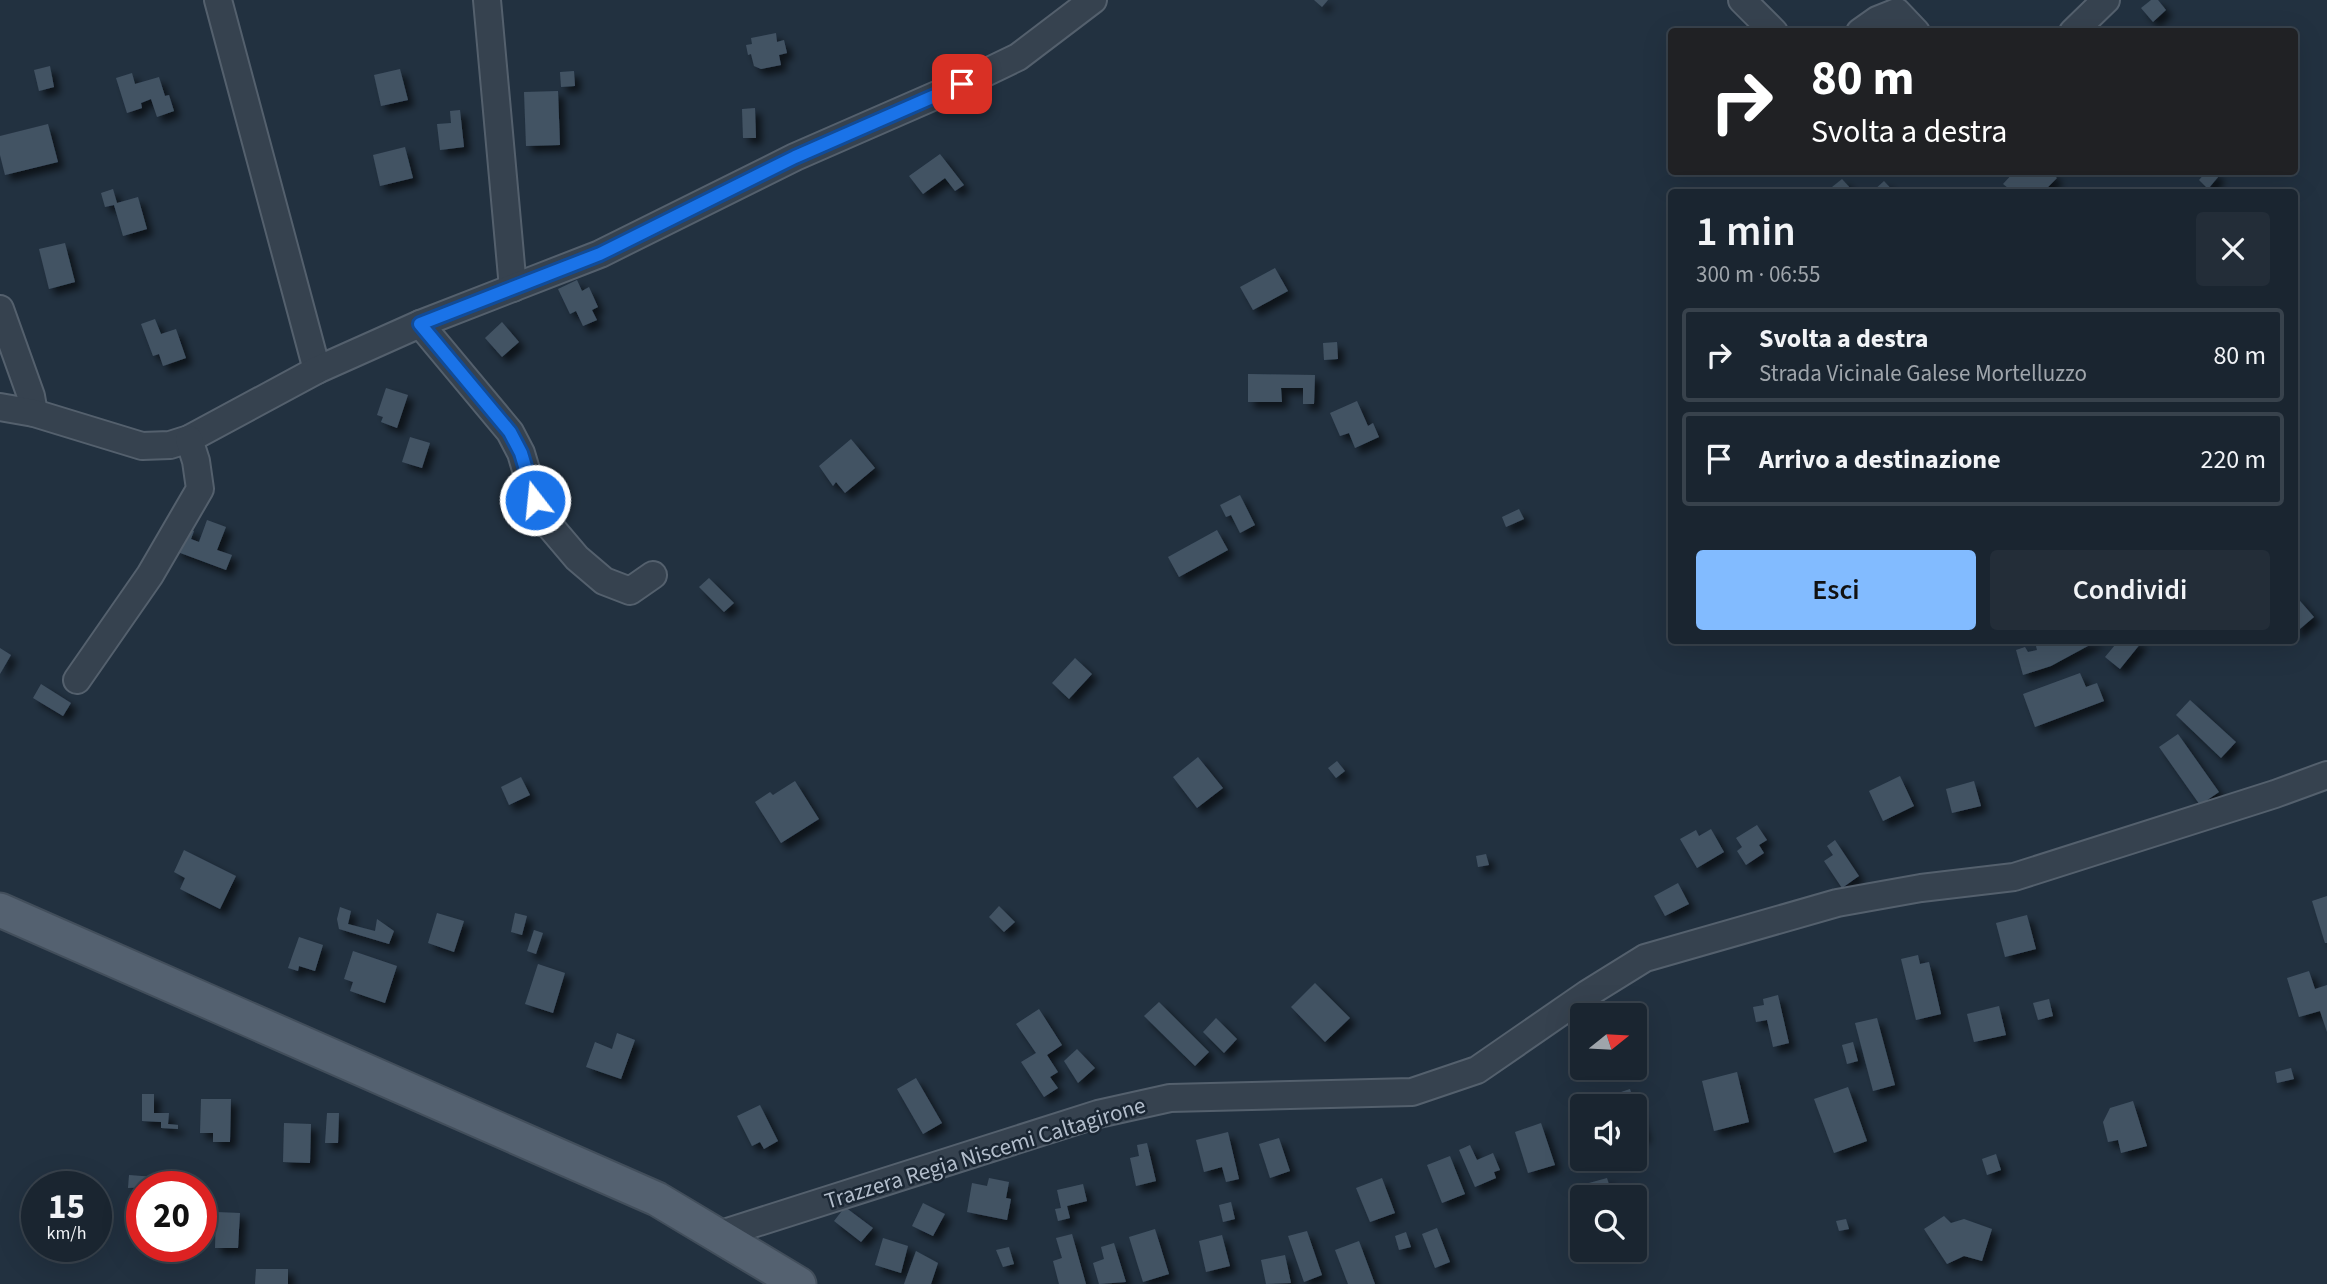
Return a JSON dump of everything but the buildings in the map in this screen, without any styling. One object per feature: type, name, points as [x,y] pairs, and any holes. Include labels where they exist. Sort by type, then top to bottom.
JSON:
[{"type":"main road","points":[[0,910],[657,1199],[799,1284]]},
{"type":"street","points":[[218,0],[317,370]]},
{"type":"street","points":[[487,0],[513,288]]},
{"type":"street","points":[[0,407],[34,413],[142,446],[170,444],[189,439],[317,370],[420,324],[600,254],[795,157],[1018,57],[1093,0]]},
{"type":"street","points":[[1742,0],[1770,28]]},
{"type":"street","points":[[2077,28],[2106,0]]},
{"type":"street","points":[[1866,28],[1897,12],[1912,28]]},
{"type":"street","points":[[0,309],[31,396],[34,413]]},
{"type":"street","points":[[420,324],[510,432],[521,453],[535,500],[549,525],[577,558],[604,581],[630,591],[653,575]]},
{"type":"street","points":[[77,680],[150,575],[200,489],[196,461],[189,439]]},
{"type":"street","name":"Trazzera Regia Niscemi Caltagirone","points":[[718,1235],[1098,1114],[1171,1098],[1412,1092],[1477,1070],[1645,958],[1838,903],[1921,888],[2014,877],[2327,775]]},
{"type":"route","points":[[535,500],[521,453],[510,432],[420,324],[600,254],[795,157],[962,84]]}]
